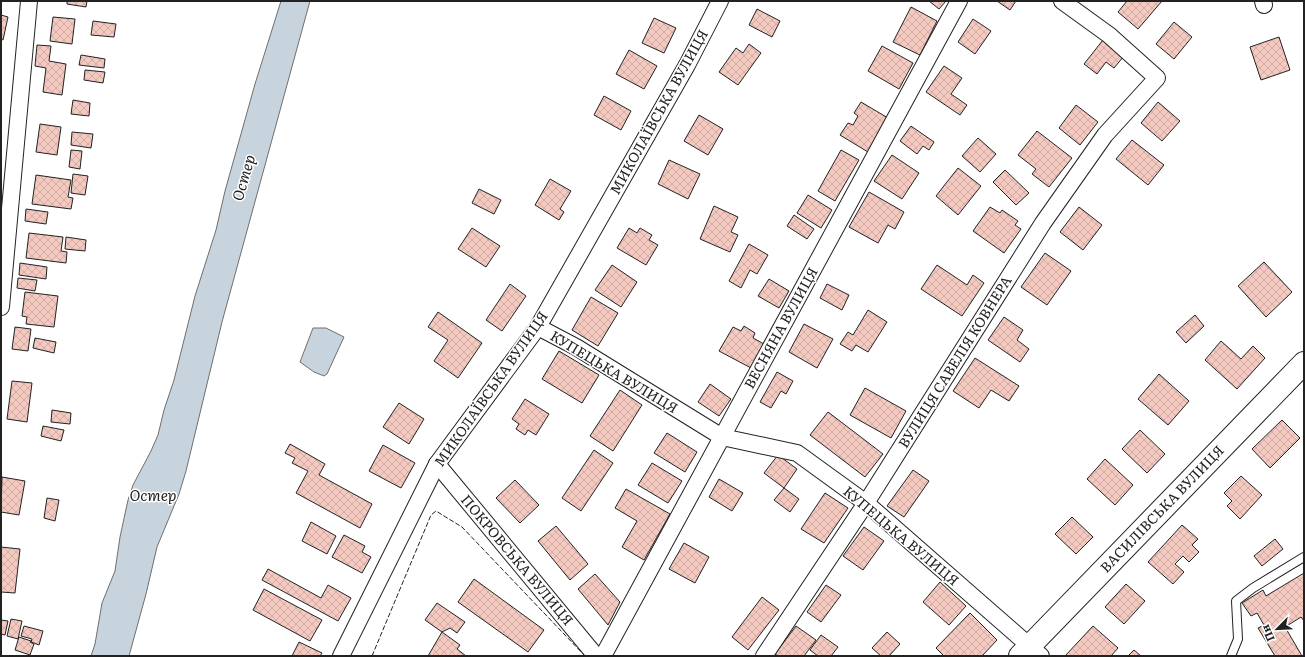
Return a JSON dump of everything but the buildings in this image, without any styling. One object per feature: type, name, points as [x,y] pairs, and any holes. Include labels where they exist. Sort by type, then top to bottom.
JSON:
[{"type":"main road","name":"ВАСИЛІВСЬКА ВУЛИЦЯ","points":[[1030,653],[1304,362]]},
{"type":"street","points":[[1,307],[29,1]]},
{"type":"street","name":"МИКОЛАЇВСЬКА ВУЛИЦЯ","points":[[342,656],[437,464],[538,326],[687,65],[720,1]]},
{"type":"street","name":"ВЕСНЯНА ВУЛИЦЯ","points":[[603,656],[959,1]]},
{"type":"street","name":"ВУЛИЦЯ САВЕЛІЯ КОВНЕРА","points":[[764,656],[866,503],[1043,223],[1105,135],[1157,78],[1110,35],[1062,1]]},
{"type":"street","name":"КУПЕЦЬКА ВУЛИЦЯ","points":[[538,326],[576,347],[722,437],[797,453],[866,503],[1030,653]]},
{"type":"street","name":"ПОКРОВСЬКА ВУЛИЦЯ","points":[[437,464],[596,656]]},
{"type":"lane","points":[[1231,656],[1238,638],[1236,601],[1253,588],[1304,557]]},
{"type":"water","name":"Остер","points":[[281,1],[310,1],[222,322],[186,471],[179,494],[157,547],[129,656],[91,656],[95,644],[102,603],[115,571],[120,537],[128,500],[133,485],[158,435],[164,410],[174,380],[195,296],[216,230],[225,191],[255,84]]},
{"type":"water","points":[[313,328],[326,328],[344,337],[327,374],[324,376],[314,372],[300,362]]},
{"type":"fence","points":[[372,656],[431,515],[436,511],[462,527],[585,656]]}]
